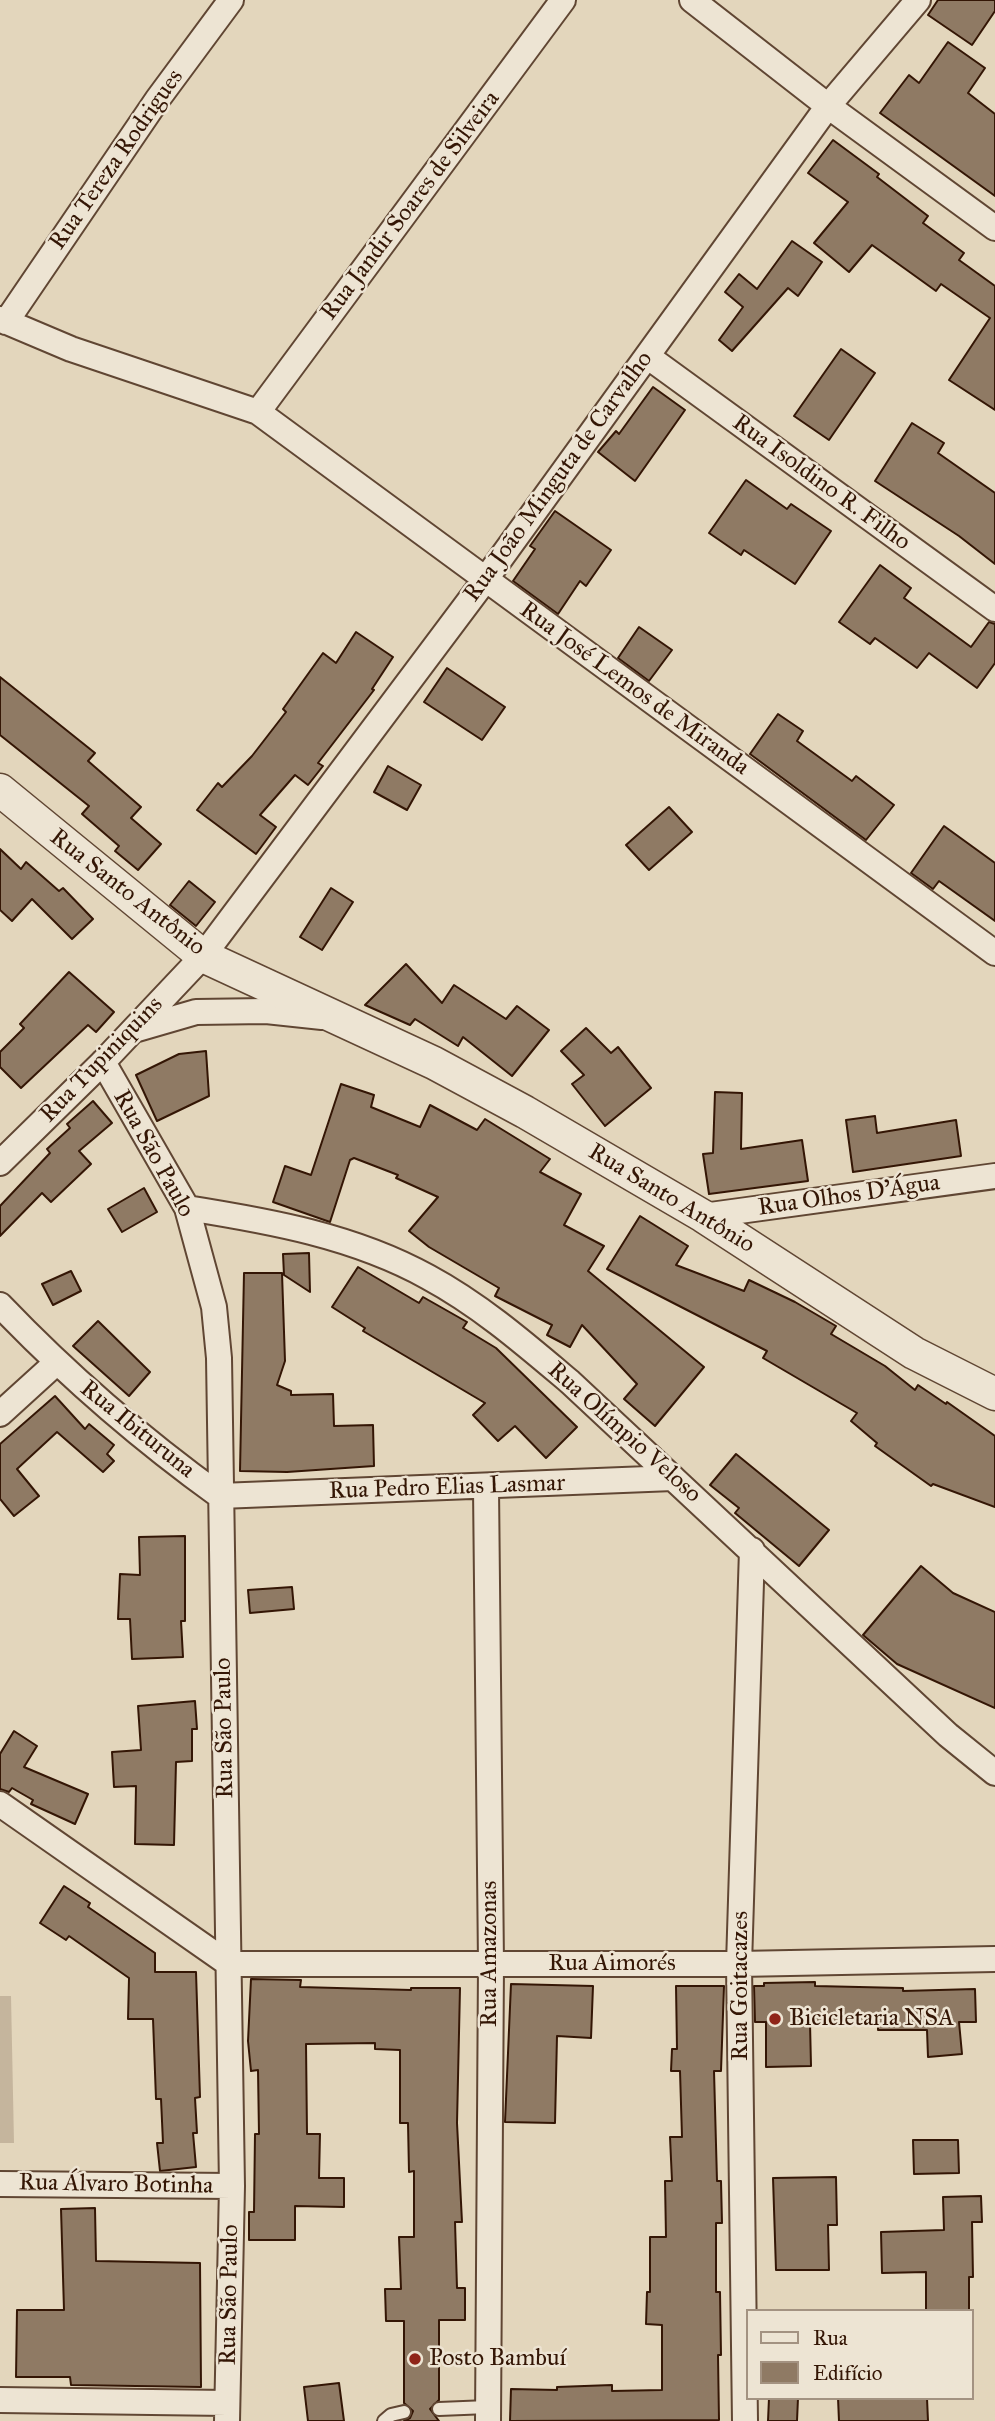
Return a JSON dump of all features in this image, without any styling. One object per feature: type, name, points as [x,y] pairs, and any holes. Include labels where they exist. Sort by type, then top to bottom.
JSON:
[{"type":"street","name":"Rua Tereza Rodrigues","points":[[3,321],[231,0]]},
{"type":"street","name":"Rua Jandir Soares de Silveira","points":[[258,412],[563,0]]},
{"type":"street","points":[[692,0],[828,106],[995,228]]},
{"type":"street","name":"Rua João Minguta de Carvalho","points":[[202,956],[485,580],[828,106],[918,0]]},
{"type":"street","name":"Rua José Lemos de Miranda","points":[[3,321],[71,349],[258,412],[995,953]]},
{"type":"street","name":"Rua Isoldino R. Filho","points":[[647,356],[995,609]]},
{"type":"street","name":"Rua Santo Antônio","points":[[0,790],[202,956],[339,1019],[526,1112],[703,1216],[914,1353],[995,1394]]},
{"type":"street","name":"Rua Tupiniquins","points":[[0,1163],[103,1062],[202,956]]},
{"type":"street","name":"Rua Santo Antônio","points":[[133,1030],[196,1012],[266,1011],[339,1019]]},
{"type":"street","name":"Rua São Paulo","points":[[103,1062],[187,1208],[214,1307],[219,1358],[232,2186],[227,2412]]},
{"type":"street","name":"Rua Olhos D'Água","points":[[703,1216],[995,1176]]},
{"type":"street","name":"Rua Olímpio Veloso","points":[[187,1208],[260,1220],[352,1244],[428,1276],[505,1327],[570,1382],[948,1735],[995,1773]]},
{"type":"street","points":[[0,1305],[56,1363],[0,1414]]},
{"type":"street","name":"Rua Ibituruna","points":[[56,1363],[178,1466],[220,1496]]},
{"type":"street","name":"Rua Pedro Elias Lasmar","points":[[220,1496],[486,1488],[673,1478]]},
{"type":"street","name":"Rua Amazonas","points":[[486,1488],[491,1964],[488,2414]]},
{"type":"street","name":"Rua Goitacazes","points":[[745,2421],[739,1964],[752,1550]]},
{"type":"street","points":[[0,1804],[229,1964]]},
{"type":"street","name":"Rua Aimorés","points":[[229,1964],[739,1964],[995,1959]]},
{"type":"street","name":"Rua Álvaro Botinha","points":[[0,2184],[232,2186]]},
{"type":"street","points":[[0,2400],[227,2412]]},
{"type":"lane","points":[[439,2409],[488,2414]]},
{"type":"lane","points":[[384,2421],[391,2415],[404,2412]]},
{"type":"shaded area","points":[[0,1996],[11,1996],[14,2143],[0,2143]]},
{"type":"building","points":[[938,0],[995,0],[995,11],[972,45],[928,15]]},
{"type":"building","points":[[948,42],[985,68],[968,93],[995,114],[995,196],[880,113],[909,75],[919,83]]},
{"type":"building","points":[[833,140],[879,174],[877,177],[928,216],[923,223],[964,253],[959,260],[995,286],[995,410],[949,380],[990,318],[941,284],[936,291],[872,245],[849,272],[814,243],[848,202],[808,173]]},
{"type":"building","points":[[792,241],[822,262],[798,296],[788,288],[732,351],[719,340],[743,307],[725,292],[739,274],[757,289]]},
{"type":"building","points":[[841,349],[875,373],[829,440],[794,416]]},
{"type":"building","points":[[653,387],[685,410],[635,481],[598,452],[616,431],[619,434]]},
{"type":"building","points":[[912,423],[944,443],[938,453],[995,493],[995,564],[959,536],[875,481]]},
{"type":"building","points":[[746,480],[787,509],[791,504],[831,531],[795,584],[744,550],[741,555],[709,533]]},
{"type":"building","points":[[555,511],[611,550],[586,586],[580,581],[558,614],[513,581],[535,549],[530,546]]},
{"type":"building","points":[[880,565],[911,588],[904,598],[971,647],[989,622],[995,624],[995,663],[977,688],[929,653],[917,668],[875,638],[870,644],[839,622]]},
{"type":"building","points":[[639,627],[672,650],[649,681],[618,658]]},
{"type":"building","points":[[356,632],[393,657],[372,689],[374,690],[318,763],[323,766],[308,785],[295,775],[260,815],[276,827],[256,854],[197,810],[218,783],[222,787],[252,756],[286,712],[283,709],[323,653],[336,663]]},
{"type":"building","points":[[447,668],[505,707],[482,740],[424,702]]},
{"type":"building","points":[[0,677],[95,753],[88,761],[141,807],[131,818],[161,844],[138,870],[115,851],[119,846],[82,814],[89,806],[0,735]]},
{"type":"building","points":[[778,714],[803,731],[797,741],[852,781],[856,776],[894,805],[866,840],[750,754]]},
{"type":"building","points":[[388,766],[421,785],[407,810],[374,792]]},
{"type":"building","points":[[669,807],[692,832],[649,870],[626,845]]},
{"type":"building","points":[[944,826],[995,863],[995,921],[939,881],[933,889],[911,873]]},
{"type":"building","points":[[0,849],[21,869],[26,862],[59,891],[63,888],[93,919],[72,939],[32,899],[12,921],[0,910]]},
{"type":"building","points":[[189,881],[215,902],[196,926],[170,905]]},
{"type":"building","points":[[331,888],[353,902],[322,950],[300,937]]},
{"type":"building","points":[[406,964],[442,1003],[454,985],[506,1019],[517,1006],[549,1030],[512,1076],[463,1037],[458,1046],[415,1019],[410,1025],[365,1005]]},
{"type":"building","points":[[69,972],[114,1012],[96,1032],[88,1025],[21,1088],[0,1067],[0,1052],[24,1028],[20,1024]]},
{"type":"building","points":[[586,1028],[611,1053],[618,1047],[651,1088],[605,1126],[572,1084],[584,1075],[561,1051]]},
{"type":"building","points":[[206,1051],[209,1096],[157,1121],[136,1075],[179,1054]]},
{"type":"building","points":[[341,1084],[374,1095],[371,1107],[420,1127],[430,1105],[477,1130],[485,1119],[550,1159],[540,1172],[581,1194],[564,1225],[604,1246],[588,1271],[704,1367],[655,1426],[624,1399],[637,1384],[582,1325],[570,1347],[547,1335],[552,1325],[495,1296],[499,1288],[429,1247],[409,1231],[438,1197],[396,1178],[398,1175],[354,1158],[350,1160],[330,1222],[273,1202],[285,1166],[311,1175]]},
{"type":"building","points":[[715,1092],[742,1093],[741,1149],[802,1140],[808,1181],[709,1194],[703,1154],[713,1153]]},
{"type":"building","points":[[93,1101],[112,1123],[79,1151],[91,1164],[51,1202],[42,1193],[0,1236],[0,1206],[50,1153],[47,1149],[70,1128],[67,1124]]},
{"type":"building","points":[[875,1116],[877,1133],[956,1120],[961,1156],[853,1172],[846,1120]]},
{"type":"building","points":[[144,1188],[157,1212],[122,1232],[108,1209]]},
{"type":"building","points":[[640,1216],[688,1246],[676,1265],[744,1291],[749,1280],[795,1302],[836,1326],[831,1334],[885,1366],[915,1390],[918,1385],[946,1404],[947,1402],[995,1436],[995,1507],[933,1484],[931,1486],[875,1446],[877,1443],[851,1421],[857,1413],[763,1358],[767,1351],[607,1269]]},
{"type":"building","points":[[309,1253],[310,1292],[284,1275],[283,1254]]},
{"type":"building","points":[[358,1267],[419,1303],[423,1297],[467,1322],[463,1328],[496,1348],[577,1427],[546,1458],[515,1426],[498,1441],[473,1415],[485,1403],[363,1331],[365,1328],[332,1307]]},
{"type":"building","points":[[71,1271],[81,1291],[53,1305],[42,1284]]},
{"type":"building","points":[[244,1273],[282,1273],[285,1361],[277,1385],[291,1391],[291,1395],[333,1394],[334,1426],[373,1425],[374,1466],[287,1472],[240,1471]]},
{"type":"building","points":[[98,1321],[150,1372],[129,1396],[73,1346]]},
{"type":"building","points":[[55,1396],[85,1429],[89,1424],[114,1445],[107,1454],[114,1461],[103,1472],[57,1432],[17,1469],[39,1496],[14,1516],[0,1499],[0,1444]]},
{"type":"building","points":[[736,1454],[829,1530],[799,1566],[735,1513],[739,1508],[710,1485]]},
{"type":"building","points":[[185,1536],[185,1621],[181,1621],[183,1657],[132,1659],[130,1619],[118,1619],[120,1574],[140,1575],[139,1537]]},
{"type":"building","points":[[921,1566],[953,1593],[995,1612],[995,1708],[897,1664],[863,1635]]},
{"type":"building","points":[[292,1587],[294,1609],[250,1613],[248,1590]]},
{"type":"building","points":[[195,1701],[197,1729],[192,1729],[192,1761],[176,1762],[174,1845],[135,1844],[136,1786],[114,1787],[112,1752],[141,1750],[138,1706]]},
{"type":"building","points":[[14,1731],[37,1746],[24,1767],[88,1794],[75,1824],[31,1804],[33,1800],[12,1788],[9,1792],[0,1789],[0,1754]]},
{"type":"building","points":[[64,1886],[90,1903],[88,1907],[155,1953],[155,1972],[196,1972],[200,2097],[195,2098],[197,2133],[193,2133],[196,2167],[160,2171],[157,2143],[163,2143],[161,2099],[156,2099],[153,2019],[128,2019],[129,1978],[69,1936],[66,1940],[40,1923]]},
{"type":"building","points":[[251,1979],[301,1980],[300,1987],[411,1990],[460,1988],[457,2123],[462,2222],[455,2222],[457,2288],[465,2288],[465,2320],[439,2320],[439,2400],[430,2409],[439,2421],[404,2421],[410,2418],[413,2411],[404,2403],[404,2321],[386,2321],[385,2289],[401,2289],[399,2237],[414,2237],[414,2171],[409,2172],[408,2123],[400,2123],[400,2050],[375,2049],[375,2043],[306,2044],[307,2134],[320,2134],[319,2178],[344,2178],[344,2207],[295,2206],[295,2240],[249,2240],[249,2212],[254,2212],[255,2134],[259,2134],[258,2070],[251,2071],[248,2041]]},
{"type":"building","points":[[815,1982],[815,1986],[903,1988],[903,1991],[975,1989],[976,2022],[959,2022],[962,2054],[928,2057],[927,2030],[878,2030],[878,2024],[810,2023],[811,2066],[766,2067],[766,2022],[755,2022],[754,1986],[764,1986],[764,1983]]},
{"type":"building","points":[[511,1984],[593,1986],[591,2038],[557,2036],[555,2123],[505,2122]]},
{"type":"building","points":[[676,1986],[724,1986],[721,2071],[714,2071],[717,2181],[721,2181],[722,2223],[716,2223],[716,2292],[720,2292],[721,2355],[718,2355],[719,2420],[510,2421],[511,2389],[557,2390],[557,2387],[612,2385],[612,2391],[662,2390],[662,2325],[646,2324],[647,2292],[650,2292],[650,2237],[666,2237],[665,2181],[672,2181],[670,2137],[682,2137],[680,2071],[671,2071],[672,2049],[677,2049]]},
{"type":"building","points":[[913,2140],[958,2140],[959,2173],[914,2174]]},
{"type":"building","points":[[836,2177],[837,2225],[828,2225],[829,2270],[776,2270],[773,2178]]},
{"type":"building","points":[[981,2196],[982,2222],[972,2222],[973,2277],[969,2277],[969,2309],[926,2309],[926,2272],[882,2273],[881,2232],[944,2230],[943,2197]]},
{"type":"building","points":[[95,2208],[96,2261],[200,2263],[201,2387],[71,2385],[70,2377],[16,2377],[17,2310],[64,2310],[61,2209]]},
{"type":"building","points":[[339,2383],[344,2421],[308,2421],[304,2387]]},
{"type":"building","points":[[769,2400],[798,2400],[797,2421],[768,2421]]},
{"type":"building","points":[[838,2400],[927,2400],[928,2421],[839,2421]]},
{"type":"place","name":"Bicicletaria NSA","points":[[775,2019]]},
{"type":"place","name":"Posto Bambuí","points":[[415,2359]]}]
